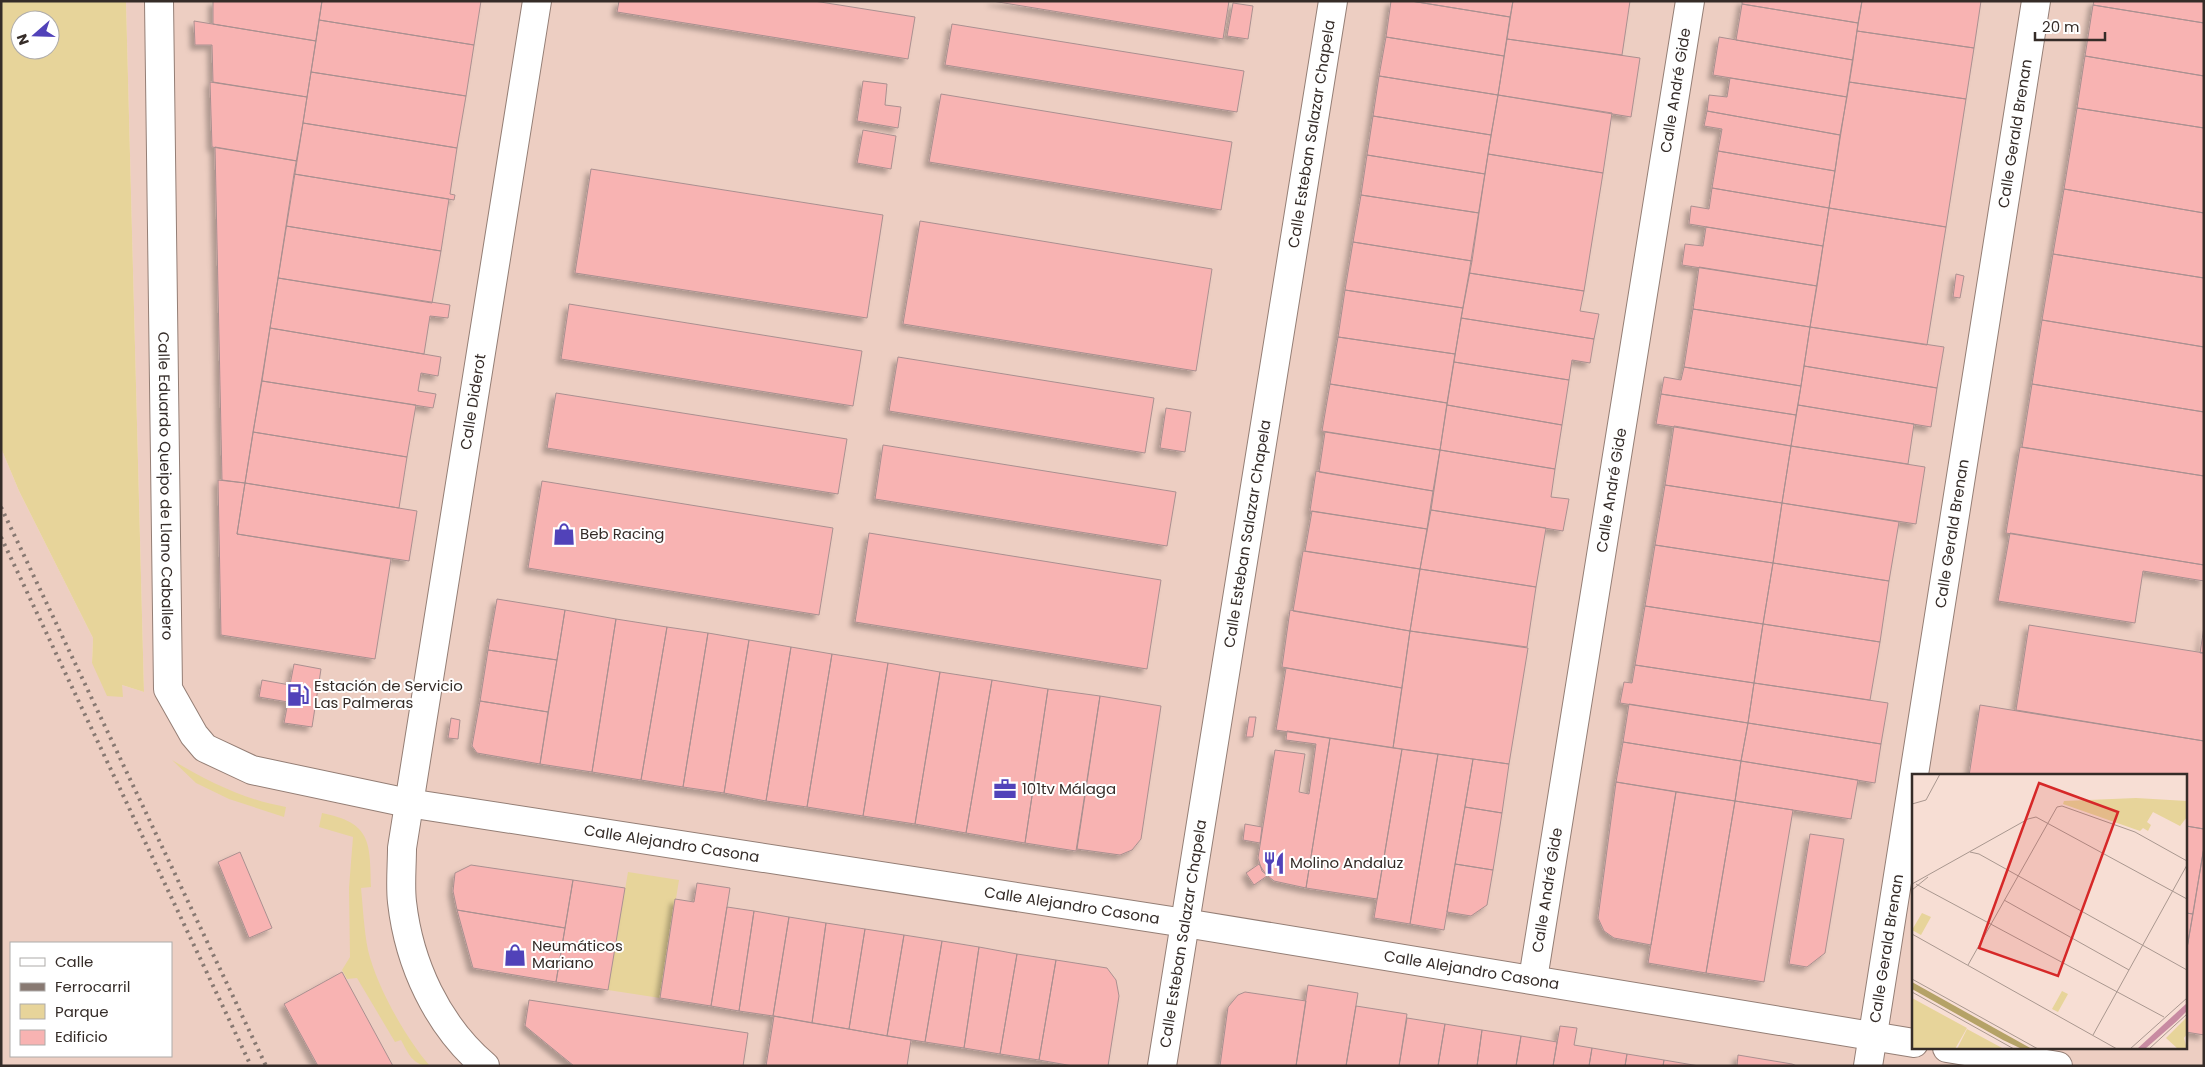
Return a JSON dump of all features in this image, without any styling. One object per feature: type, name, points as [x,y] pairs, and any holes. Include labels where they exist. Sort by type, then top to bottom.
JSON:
[{"type":"street","name":"Calle Eduardo Queipo de Llano Caballero","points":[[159,1],[168,689],[194,735],[205,748],[213,752],[252,770],[408,803]]},
{"type":"street","name":"Calle Diderot","points":[[485,1066],[465,1049],[432,1002],[410,949],[402,901],[402,848],[537,1]]},
{"type":"street","name":"Calle Esteban Salazar Chapela","points":[[1162,1066],[1333,1]]},
{"type":"street","name":"Calle André Gide","points":[[1533,979],[1690,1]]},
{"type":"street","name":"Calle Gerald Brenan","points":[[1914,774],[2036,1]]},
{"type":"street","name":"Calle Gerald Brenan","points":[[1868,1066],[1912,784]]},
{"type":"street","name":"Calle Alejandro Casona","points":[[408,803],[1185,923],[1912,1043]]},
{"type":"street","points":[[1959,1050],[2058,1066]]},
{"type":"shaded area","points":[[126,1],[2204,1],[2204,1066],[1,1066],[1,448],[19,491],[93,638],[92,663],[122,685],[144,692]]},
{"type":"green space","points":[[1,1],[126,1],[144,692],[122,685],[123,697],[107,696],[92,663],[93,638],[19,491],[1,448]]},
{"type":"green space","points":[[172,760],[241,795],[286,807],[284,817],[229,799],[196,783]]},
{"type":"green space","points":[[322,813],[350,822],[364,836],[370,857],[371,887],[361,888],[368,950],[372,964],[385,995],[402,1027],[430,1066],[419,1064],[415,1061],[401,1040],[395,1042],[357,978],[347,979],[342,970],[350,957],[349,888],[353,837],[319,827]]},
{"type":"green space","points":[[628,872],[679,880],[660,998],[608,990]]},
{"type":"building","points":[[213,1],[322,1],[316,41],[213,24]]},
{"type":"building","points":[[322,1],[481,1],[474,45],[319,20]]},
{"type":"building","points":[[619,1],[814,1],[915,17],[908,59],[617,12]]},
{"type":"building","points":[[992,1],[1229,1],[1223,39]]},
{"type":"building","points":[[1391,1],[1411,1],[1510,17],[1504,56],[1386,37]]},
{"type":"building","points":[[1411,1],[1513,1],[1510,17]]},
{"type":"building","points":[[1513,1],[1630,1],[1622,55],[1507,39]]},
{"type":"building","points":[[1742,1],[1862,1],[1858,23],[1742,4]]},
{"type":"building","points":[[1862,1],[1981,1],[1974,48],[1857,31]]},
{"type":"building","points":[[2094,1],[2204,1],[2204,23],[2093,5]]},
{"type":"building","points":[[1233,3],[1253,6],[1248,39],[1227,36]]},
{"type":"building","points":[[1742,4],[1858,23],[1853,60],[1736,40]]},
{"type":"building","points":[[2093,5],[2204,23],[2204,76],[2085,56]]},
{"type":"building","points":[[319,20],[474,45],[466,96],[311,72]]},
{"type":"building","points":[[194,21],[316,41],[307,97],[213,82],[212,45],[195,45]]},
{"type":"building","points":[[952,24],[1244,71],[1237,112],[945,65]]},
{"type":"building","points":[[1857,31],[1974,48],[1966,99],[1849,82]]},
{"type":"building","points":[[1386,37],[1504,56],[1498,95],[1379,76]]},
{"type":"building","points":[[1719,37],[1853,60],[1847,97],[1713,75]]},
{"type":"building","points":[[1507,39],[1640,58],[1631,117],[1498,95]]},
{"type":"building","points":[[2085,56],[2204,76],[2204,128],[2077,108]]},
{"type":"building","points":[[311,72],[466,96],[457,148],[303,123]]},
{"type":"building","points":[[1379,76],[1498,95],[1491,135],[1373,116]]},
{"type":"building","points":[[1730,78],[1847,97],[1840,135],[1707,111],[1709,95],[1727,97]]},
{"type":"building","points":[[863,81],[887,84],[885,105],[901,107],[898,128],[857,121]]},
{"type":"building","points":[[210,82],[307,97],[297,161],[212,147]]},
{"type":"building","points":[[1849,82],[1966,99],[1946,227],[1829,208]]},
{"type":"building","points":[[941,94],[1232,142],[1221,210],[929,162]]},
{"type":"building","points":[[1498,95],[1612,113],[1603,173],[1488,154]]},
{"type":"building","points":[[2077,108],[2204,128],[2204,213],[2064,189]]},
{"type":"building","points":[[1707,111],[1840,135],[1835,171],[1718,151],[1722,129],[1704,126]]},
{"type":"building","points":[[1373,116],[1491,135],[1485,174],[1367,155]]},
{"type":"building","points":[[303,123],[457,148],[450,194],[455,195],[454,200],[294,174]]},
{"type":"building","points":[[863,130],[896,136],[891,169],[857,163]]},
{"type":"building","points":[[215,147],[297,161],[245,483],[222,480]]},
{"type":"building","points":[[1718,151],[1835,171],[1829,208],[1712,188]]},
{"type":"building","points":[[1488,154],[1603,173],[1584,291],[1469,273]]},
{"type":"building","points":[[1367,155],[1485,174],[1479,213],[1361,195]]},
{"type":"building","points":[[591,169],[883,215],[867,318],[575,273]]},
{"type":"building","points":[[294,174],[449,199],[441,251],[286,226]]},
{"type":"building","points":[[1712,188],[1829,208],[1823,246],[1689,224],[1691,206],[1709,209]]},
{"type":"building","points":[[2064,189],[2204,213],[2204,278],[2053,254]]},
{"type":"building","points":[[1361,195],[1479,213],[1472,261],[1353,242]]},
{"type":"building","points":[[1829,208],[1946,227],[1927,345],[1810,327]]},
{"type":"building","points":[[920,221],[1212,269],[1196,371],[903,324]]},
{"type":"building","points":[[286,226],[441,251],[432,303],[278,278]]},
{"type":"building","points":[[1706,227],[1823,246],[1817,286],[1682,265],[1685,244],[1703,246]]},
{"type":"building","points":[[1353,242],[1472,261],[1463,308],[1345,290]]},
{"type":"building","points":[[2053,254],[2204,278],[2204,347],[2042,320]]},
{"type":"building","points":[[1699,267],[1817,286],[1810,327],[1693,309]]},
{"type":"building","points":[[1469,273],[1584,291],[1580,311],[1599,314],[1594,339],[1461,318]]},
{"type":"building","points":[[1956,274],[1964,276],[1960,298],[1953,297]]},
{"type":"building","points":[[278,278],[450,305],[448,318],[430,316],[424,354],[270,328]]},
{"type":"building","points":[[1345,290],[1463,308],[1455,354],[1338,337]]},
{"type":"building","points":[[569,304],[862,351],[853,406],[561,359]]},
{"type":"building","points":[[1693,309],[1810,327],[1801,386],[1684,367]]},
{"type":"building","points":[[1461,318],[1594,339],[1590,363],[1572,360],[1569,380],[1454,362]]},
{"type":"building","points":[[2042,320],[2204,347],[2204,412],[2032,384]]},
{"type":"building","points":[[1810,327],[1944,347],[1937,388],[1804,366]]},
{"type":"building","points":[[270,328],[441,357],[438,376],[421,373],[418,391],[436,394],[433,408],[262,381]]},
{"type":"building","points":[[1338,337],[1455,354],[1447,403],[1330,384]]},
{"type":"building","points":[[898,357],[1154,398],[1145,453],[889,411]]},
{"type":"building","points":[[1454,362],[1569,380],[1562,425],[1447,405]]},
{"type":"building","points":[[1804,366],[1937,388],[1931,427],[1798,405]]},
{"type":"building","points":[[1684,367],[1801,386],[1796,415],[1661,394],[1664,377],[1681,380]]},
{"type":"building","points":[[262,381],[416,405],[407,457],[253,432]]},
{"type":"building","points":[[1330,384],[1447,403],[1440,450],[1322,431]]},
{"type":"building","points":[[2032,384],[2204,412],[2204,476],[2022,447]]},
{"type":"building","points":[[556,393],[847,439],[838,494],[547,448]]},
{"type":"building","points":[[1661,394],[1796,415],[1791,446],[1656,424]]},
{"type":"building","points":[[1447,405],[1562,425],[1555,469],[1440,450]]},
{"type":"building","points":[[1798,405],[1914,424],[1908,464],[1791,446]]},
{"type":"building","points":[[1166,408],[1191,412],[1185,452],[1160,448]]},
{"type":"building","points":[[1674,426],[1791,446],[1782,503],[1665,485]]},
{"type":"building","points":[[253,432],[407,457],[399,508],[245,483]]},
{"type":"building","points":[[1325,432],[1440,450],[1433,491],[1319,472]]},
{"type":"building","points":[[883,445],[1176,492],[1167,546],[875,499]]},
{"type":"building","points":[[1791,446],[1925,467],[1916,524],[1782,503]]},
{"type":"building","points":[[2020,447],[2204,476],[2204,565],[2006,533]]},
{"type":"building","points":[[1440,450],[1555,469],[1551,497],[1569,499],[1563,531],[1431,510]]},
{"type":"building","points":[[1316,471],[1433,491],[1427,529],[1310,511]]},
{"type":"building","points":[[218,480],[245,483],[237,534],[391,559],[375,659],[221,635]]},
{"type":"building","points":[[542,481],[833,528],[819,615],[528,568]]},
{"type":"building","points":[[245,483],[417,511],[409,561],[237,534]]},
{"type":"building","points":[[1665,485],[1782,503],[1773,563],[1655,545]]},
{"type":"building","points":[[1782,503],[1899,522],[1889,581],[1773,563]]},
{"type":"building","points":[[1431,510],[1546,528],[1536,587],[1420,569]]},
{"type":"building","points":[[1312,511],[1427,529],[1420,569],[1305,551]]},
{"type":"building","points":[[869,533],[1161,580],[1147,669],[855,622]]},
{"type":"building","points":[[2010,533],[2204,565],[2204,581],[2143,571],[2135,623],[1998,601]]},
{"type":"building","points":[[1655,545],[1773,563],[1763,624],[1645,606]]},
{"type":"building","points":[[1303,551],[1420,569],[1410,631],[1293,611]]},
{"type":"building","points":[[1773,563],[1889,581],[1880,642],[1763,624]]},
{"type":"building","points":[[1420,569],[1536,587],[1527,647],[1410,631]]},
{"type":"building","points":[[497,599],[565,610],[557,660],[488,650]]},
{"type":"building","points":[[1645,606],[1763,624],[1754,683],[1635,665]]},
{"type":"building","points":[[565,610],[616,619],[592,772],[540,764]]},
{"type":"building","points":[[1290,610],[1410,631],[1402,688],[1282,667]]},
{"type":"building","points":[[616,619],[667,627],[641,780],[592,772]]},
{"type":"building","points":[[1763,624],[1880,642],[1870,700],[1754,683]]},
{"type":"building","points":[[2029,625],[2204,653],[2204,741],[2016,710]]},
{"type":"building","points":[[667,627],[708,633],[683,787],[641,780]]},
{"type":"building","points":[[2204,627],[2204,653],[2200,653]]},
{"type":"building","points":[[1410,631],[1528,648],[1509,764],[1393,748]]},
{"type":"building","points":[[708,633],[749,640],[724,793],[683,787]]},
{"type":"building","points":[[749,640],[791,647],[766,801],[724,793]]},
{"type":"building","points":[[791,647],[832,654],[807,807],[766,801]]},
{"type":"building","points":[[488,650],[557,660],[548,712],[480,701]]},
{"type":"building","points":[[832,654],[888,663],[863,816],[807,807]]},
{"type":"building","points":[[888,663],[940,672],[915,824],[863,816]]},
{"type":"building","points":[[294,664],[321,669],[312,727],[284,723],[288,702],[259,697],[262,680],[290,685]]},
{"type":"building","points":[[1635,665],[1754,683],[1748,723],[1620,703],[1624,682],[1632,683]]},
{"type":"building","points":[[1286,668],[1402,688],[1393,748],[1276,730]]},
{"type":"building","points":[[940,672],[992,680],[966,833],[915,824]]},
{"type":"building","points":[[992,680],[1048,689],[1025,843],[966,833]]},
{"type":"building","points":[[1754,683],[1888,703],[1881,744],[1748,723]]},
{"type":"building","points":[[1048,689],[1100,696],[1076,851],[1025,843]]},
{"type":"building","points":[[1100,696],[1161,706],[1141,839],[1132,850],[1120,855],[1077,849]]},
{"type":"building","points":[[480,701],[548,712],[540,764],[477,753],[472,746]]},
{"type":"building","points":[[1629,704],[1748,723],[1741,761],[1623,742]]},
{"type":"building","points":[[1980,705],[2204,741],[2204,829],[2188,826],[2188,774],[1969,774]]},
{"type":"building","points":[[1249,717],[1256,717],[1253,737],[1246,737]]},
{"type":"building","points":[[451,718],[460,720],[458,739],[448,738]]},
{"type":"building","points":[[1748,723],[1881,744],[1875,783],[1741,761]]},
{"type":"building","points":[[1287,731],[1330,738],[1306,888],[1274,881],[1262,871],[1258,858],[1275,750],[1305,754],[1299,792],[1309,794],[1316,744],[1286,740]]},
{"type":"building","points":[[1330,738],[1402,749],[1377,899],[1306,888]]},
{"type":"building","points":[[1623,742],[1741,761],[1735,801],[1616,782]]},
{"type":"building","points":[[1402,749],[1438,754],[1410,924],[1374,918]]},
{"type":"building","points":[[1438,754],[1473,759],[1444,930],[1410,924]]},
{"type":"building","points":[[1473,759],[1509,764],[1502,813],[1465,807]]},
{"type":"building","points":[[1741,761],[1858,780],[1851,819],[1735,801]]},
{"type":"building","points":[[1616,782],[1676,792],[1651,945],[1614,938],[1604,931],[1598,918]]},
{"type":"building","points":[[1676,792],[1735,801],[1706,973],[1648,963]]},
{"type":"building","points":[[1735,801],[1793,810],[1764,982],[1706,973]]},
{"type":"building","points":[[1465,807],[1502,813],[1493,870],[1455,864]]},
{"type":"building","points":[[1245,824],[1262,827],[1260,843],[1243,840]]},
{"type":"building","points":[[2188,826],[2204,829],[2204,847],[2193,914],[2188,913]]},
{"type":"building","points":[[1810,834],[1844,839],[1825,953],[1807,967],[1789,964]]},
{"type":"building","points":[[2204,847],[2204,1035],[2188,1032],[2188,942]]},
{"type":"building","points":[[240,852],[272,928],[249,938],[218,862]]},
{"type":"building","points":[[1259,864],[1267,876],[1254,885],[1246,873]]},
{"type":"building","points":[[1455,864],[1493,870],[1487,905],[1471,916],[1447,912]]},
{"type":"building","points":[[471,865],[573,880],[565,928],[457,910],[453,891],[455,873]]},
{"type":"building","points":[[573,880],[625,888],[608,990],[556,982]]},
{"type":"building","points":[[697,883],[730,888],[711,1006],[660,998],[675,899],[694,902]]},
{"type":"building","points":[[727,907],[754,911],[739,1011],[711,1006]]},
{"type":"building","name":"Neumáticos Mariano","points":[[457,910],[565,928],[556,982],[473,968]]},
{"type":"building","points":[[754,911],[789,917],[773,1016],[739,1011]]},
{"type":"building","points":[[2188,913],[2193,914],[2188,943]]},
{"type":"building","points":[[789,917],[826,923],[812,1023],[773,1016]]},
{"type":"building","points":[[826,923],[865,929],[849,1029],[812,1023]]},
{"type":"building","points":[[865,929],[904,935],[887,1036],[849,1029]]},
{"type":"building","points":[[904,935],[942,941],[925,1042],[887,1036]]},
{"type":"building","points":[[942,941],[979,947],[964,1048],[925,1042]]},
{"type":"building","points":[[979,947],[1017,954],[1000,1054],[964,1048]]},
{"type":"building","points":[[1017,954],[1056,960],[1039,1060],[1000,1054]]},
{"type":"building","points":[[1056,960],[1107,968],[1116,980],[1119,996],[1108,1066],[1073,1066],[1039,1060]]},
{"type":"building","points":[[342,972],[393,1066],[318,1066],[284,1004]]},
{"type":"building","points":[[1308,985],[1358,993],[1346,1066],[1296,1066]]},
{"type":"building","points":[[1245,992],[1306,1001],[1296,1066],[1220,1066],[1228,1007],[1238,995]]},
{"type":"building","points":[[529,1000],[748,1033],[743,1066],[574,1066],[525,1026]]},
{"type":"building","points":[[1356,1006],[1407,1014],[1399,1066],[1346,1066]]},
{"type":"building","points":[[774,1016],[911,1040],[907,1066],[766,1066]]},
{"type":"building","points":[[1407,1018],[1445,1024],[1438,1066],[1399,1066]]},
{"type":"building","points":[[1445,1024],[1482,1030],[1477,1066],[1438,1066]]},
{"type":"building","points":[[1560,1026],[1577,1028],[1574,1045],[1592,1048],[1589,1066],[1553,1066]]},
{"type":"building","points":[[1482,1030],[1521,1036],[1516,1066],[1477,1066]]},
{"type":"building","points":[[1521,1036],[1557,1042],[1553,1066],[1516,1066]]},
{"type":"building","points":[[1592,1048],[1627,1054],[1625,1066],[1589,1066]]},
{"type":"building","points":[[1627,1054],[1664,1060],[1663,1066],[1625,1066]]},
{"type":"building","points":[[1738,1055],[1792,1064],[1797,1066],[1737,1066]]},
{"type":"building","points":[[1664,1060],[1699,1066],[1663,1066]]},
{"type":"railway","points":[[1,507],[266,1066]]},
{"type":"railway","points":[[1,537],[251,1066]]},
{"type":"place","name":"Beb Racing","points":[[564,534]]},
{"type":"place","name":"Estación de Servicio Las Palmeras","points":[[298,695]]},
{"type":"place","name":"101tv Málaga","points":[[1005,789]]},
{"type":"place","name":"Molino Andaluz","points":[[1274,863]]},
{"type":"place","name":"Neumáticos Mariano","points":[[515,955]]}]
